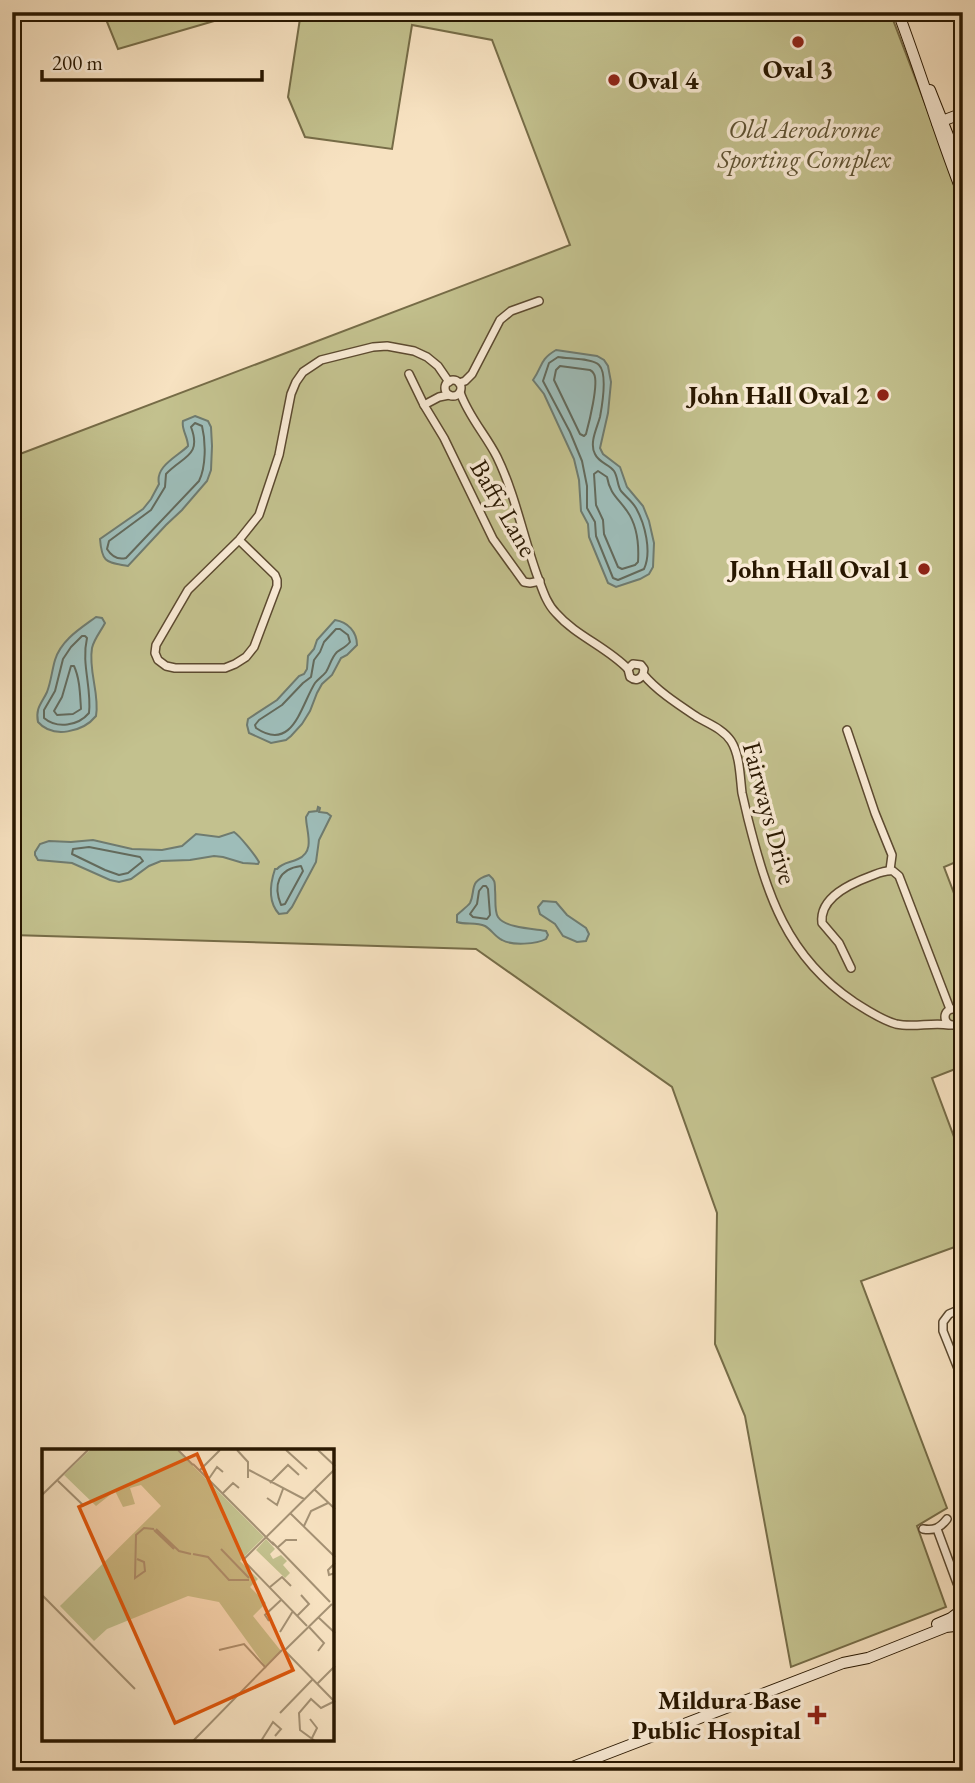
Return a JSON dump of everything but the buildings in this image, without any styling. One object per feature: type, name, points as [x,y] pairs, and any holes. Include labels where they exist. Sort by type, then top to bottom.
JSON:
[{"type":"street","points":[[898,12],[963,195]]},
{"type":"street","points":[[939,122],[963,113]]},
{"type":"street","points":[[939,122],[963,173]]},
{"type":"street","points":[[409,374],[424,405],[451,391],[455,381],[465,381],[472,374],[500,320],[511,311],[539,301]]},
{"type":"street","points":[[239,540],[277,580],[254,647],[246,657],[225,668],[166,666],[158,660],[156,645],[173,614],[188,590],[239,540],[255,522],[263,507],[279,455],[291,394],[296,382],[308,367],[321,360],[373,346],[414,351],[438,366],[451,391],[463,402],[489,441],[503,471],[551,608],[562,619],[629,667],[630,677],[635,679],[642,676],[644,669],[641,665],[636,663],[629,667]]},
{"type":"street","name":"Baffy Lane","points":[[424,405],[444,438],[493,539],[524,582],[540,580]]},
{"type":"street","name":"Fairways Drive","points":[[642,676],[690,712],[725,733],[734,745],[743,797],[764,879],[785,927],[810,963],[836,989],[882,1019],[911,1026],[936,1023],[949,1025]]},
{"type":"street","points":[[846,730],[892,855],[890,870]]},
{"type":"street","points":[[851,968],[839,943],[822,923],[823,911],[846,886],[890,870],[895,872],[899,876],[947,1012],[945,1020],[949,1025],[957,1025],[961,1014],[947,1012]]},
{"type":"street","points":[[936,1023],[947,1012]]},
{"type":"street","points":[[959,1371],[943,1331],[943,1322],[949,1314],[963,1308]]},
{"type":"street","points":[[923,1529],[937,1529],[947,1519]]},
{"type":"street","points":[[843,1663],[868,1658],[946,1627],[963,1625],[960,1620],[957,1583],[937,1529]]},
{"type":"street","points":[[957,1583],[963,1592]]},
{"type":"street","points":[[562,1771],[843,1663],[951,1618],[961,1609]]},
{"type":"green space","points":[[103,12],[245,12],[118,49]]},
{"type":"green space","name":"Old Aerodrome Sporting Complex","points":[[301,12],[890,12],[963,203],[963,859],[944,867],[963,917],[963,1066],[932,1078],[963,1161],[963,1244],[861,1281],[947,1508],[917,1526],[946,1607],[791,1667],[745,1416],[715,1344],[717,1213],[672,1087],[476,949],[12,935],[12,457],[570,245],[492,40],[412,25],[392,149],[305,137],[288,97]]},
{"type":"water","points":[[556,350],[597,356],[608,366],[611,382],[608,413],[600,448],[603,454],[620,467],[627,487],[643,506],[649,521],[654,543],[653,567],[649,574],[640,579],[616,587],[608,583],[589,537],[588,524],[581,511],[579,480],[574,459],[544,394],[533,380],[544,360]]},
{"type":"water","points":[[195,416],[208,421],[211,427],[211,470],[207,481],[128,566],[107,560],[102,553],[100,539],[143,509],[151,499],[159,484],[160,472],[188,446],[183,421]]},
{"type":"water","points":[[96,617],[102,618],[105,623],[96,638],[91,657],[96,716],[84,726],[68,731],[60,732],[44,727],[38,722],[37,713],[48,688],[58,653],[78,630]]},
{"type":"water","points":[[335,620],[351,628],[357,645],[341,658],[332,675],[322,684],[302,724],[286,740],[271,743],[249,733],[248,719],[277,700],[304,674],[308,656],[317,640]]},
{"type":"water","points":[[318,807],[319,812],[331,816],[319,840],[316,862],[292,907],[287,913],[279,914],[271,893],[275,869],[298,859],[307,851],[309,840],[306,817],[309,812],[317,811]]},
{"type":"water","points":[[234,832],[254,855],[258,864],[214,856],[161,861],[131,879],[119,882],[72,863],[38,860],[35,855],[40,844],[49,841],[93,840],[132,849],[162,850],[182,846],[196,834],[219,837]]},
{"type":"water","points":[[489,875],[495,883],[498,917],[513,926],[546,931],[546,939],[518,944],[506,942],[485,926],[457,922],[457,915],[470,903],[475,883]]},
{"type":"water","points":[[543,901],[556,902],[567,915],[586,928],[589,934],[586,941],[577,942],[563,936],[555,924],[540,914],[538,907]]},
{"type":"place","name":"Oval 3","points":[[798,42]]},
{"type":"place","name":"Oval 4","points":[[614,80]]},
{"type":"place","name":"John Hall Oval 2","points":[[883,395]]},
{"type":"place","name":"John Hall Oval 1","points":[[924,569]]},
{"type":"place","name":"Mildura Base Public Hospital","points":[[817,1715]]}]
